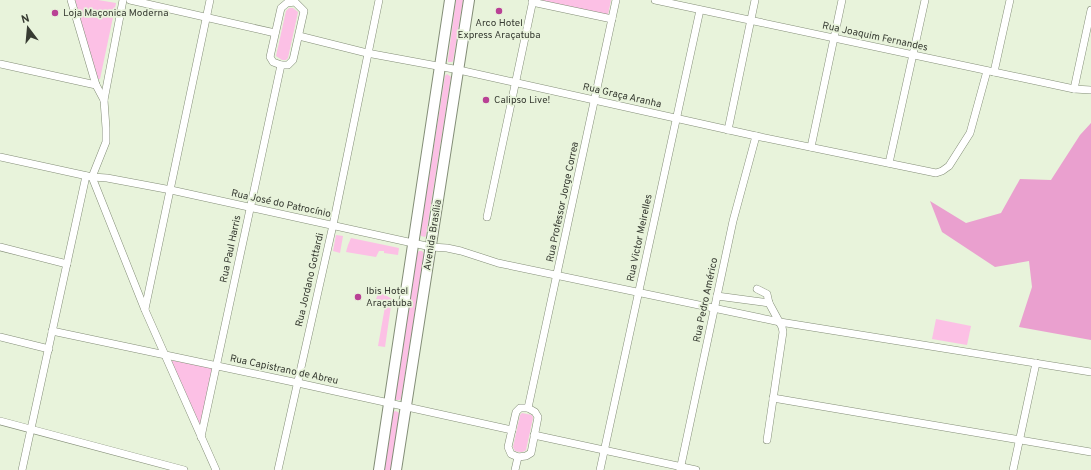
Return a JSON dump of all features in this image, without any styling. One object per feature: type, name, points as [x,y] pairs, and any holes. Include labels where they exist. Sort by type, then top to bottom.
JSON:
[{"type":"main road","name":"Avenida Brasília","points":[[379,470],[450,0]]},
{"type":"main road","name":"Avenida Brasília","points":[[396,470],[469,0]]},
{"type":"street","points":[[71,0],[96,85],[104,100]]},
{"type":"street","points":[[22,470],[67,264],[89,176],[106,142],[104,100],[123,0]]},
{"type":"street","points":[[130,0],[275,33]]},
{"type":"street","points":[[145,310],[210,0]]},
{"type":"street","name":"Rua Jordano Gottardi","points":[[278,470],[333,225],[367,52],[379,0]]},
{"type":"street","name":"Rua Professor Jorge Correa","points":[[528,408],[616,0]]},
{"type":"street","name":"Rua Joaquim Fernandes","points":[[655,0],[671,2],[700,10],[991,72],[1074,89],[1091,90]]},
{"type":"street","points":[[728,130],[755,0]]},
{"type":"street","points":[[811,147],[842,0]]},
{"type":"street","points":[[889,163],[925,0]]},
{"type":"street","points":[[991,72],[1010,0]]},
{"type":"street","points":[[295,1],[304,11],[299,36],[293,60],[288,65],[281,65],[273,62],[270,57],[275,33],[281,8],[287,3],[295,1]]},
{"type":"street","points":[[487,217],[533,1],[612,19]]},
{"type":"street","name":"Rua Victor Meirelles","points":[[600,470],[700,10]]},
{"type":"street","points":[[1074,89],[1091,10]]},
{"type":"street","name":"Rua Graça Aranha","points":[[299,36],[367,52],[516,82],[728,130],[933,172],[942,171],[949,166],[970,133],[991,72]]},
{"type":"street","points":[[0,64],[96,85]]},
{"type":"street","name":"Rua Paul Harris","points":[[201,437],[281,65]]},
{"type":"street","name":"Rua Pedro Américo","points":[[680,468],[733,221],[756,136]]},
{"type":"street","name":"Rua José do Patrocínio","points":[[0,157],[89,176],[171,190],[431,247],[461,251],[488,261],[639,292]]},
{"type":"street","points":[[89,176],[145,310],[216,470]]},
{"type":"street","points":[[0,247],[67,264]]},
{"type":"street","points":[[757,289],[766,294],[769,303],[782,327],[783,337],[767,440]]},
{"type":"street","points":[[639,292],[780,322],[1091,372]]},
{"type":"street","points":[[717,296],[769,303]]},
{"type":"street","points":[[743,314],[746,300]]},
{"type":"street","name":"Rua Capistrano de Abreu","points":[[52,332],[298,383],[512,430]]},
{"type":"street","points":[[0,337],[49,349]]},
{"type":"street","points":[[1013,470],[1018,440],[1036,363]]},
{"type":"street","points":[[773,398],[1091,452]]},
{"type":"street","points":[[520,408],[528,408],[535,412],[538,417],[531,452],[526,456],[518,457],[511,454],[508,447],[516,412],[520,408]]},
{"type":"street","points":[[0,421],[184,470]]},
{"type":"street","points":[[534,435],[680,468],[696,470]]},
{"type":"street","points":[[515,470],[518,457]]},
{"type":"shaded area","points":[[75,0],[98,0],[116,3],[100,79],[96,79]]},
{"type":"shaded area","points":[[456,0],[463,0],[453,61],[448,62],[448,59]]},
{"type":"shaded area","points":[[539,0],[611,0],[608,15]]},
{"type":"shaded area","points":[[289,8],[293,8],[298,12],[288,58],[286,60],[282,60],[276,56],[286,11]]},
{"type":"shaded area","points":[[447,74],[451,77],[425,237],[421,236],[420,234],[445,76]]},
{"type":"shaded area","points":[[1091,123],[1091,340],[1019,327],[1032,287],[1029,261],[995,267],[942,232],[930,201],[966,223],[1001,213],[1020,179],[1051,180],[1080,135]]},
{"type":"shaded area","points":[[336,235],[343,236],[340,253],[333,251]]},
{"type":"shaded area","points":[[351,238],[399,248],[398,255],[379,251],[376,257],[346,252]]},
{"type":"shaded area","points":[[422,251],[424,254],[401,399],[396,400],[395,397],[417,253]]},
{"type":"shaded area","points":[[380,292],[392,299],[385,347],[378,346],[386,301],[376,299]]},
{"type":"shaded area","points":[[936,319],[971,326],[967,345],[932,339]]},
{"type":"shaded area","points":[[170,360],[215,368],[201,434]]},
{"type":"shaded area","points":[[395,411],[400,415],[391,470],[384,470],[392,413]]},
{"type":"shaded area","points":[[522,413],[532,415],[533,418],[526,450],[524,452],[515,451],[513,447],[520,415]]},
{"type":"place","name":"Arco Hotel Express Araçatuba","points":[[499,11]]},
{"type":"place","name":"Loja Maçonica Moderna","points":[[55,13]]},
{"type":"place","name":"Calipso Live!","points":[[486,100]]},
{"type":"place","name":"Ibis Hotel Araçatuba","points":[[358,297]]}]
